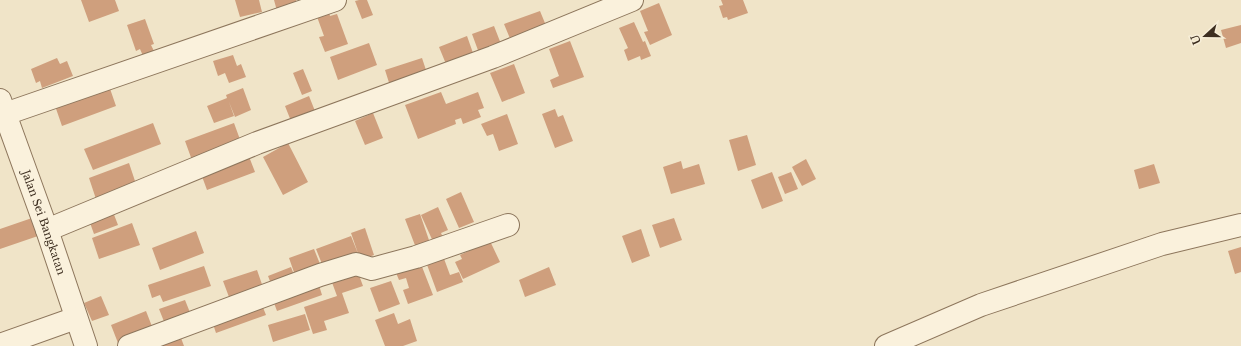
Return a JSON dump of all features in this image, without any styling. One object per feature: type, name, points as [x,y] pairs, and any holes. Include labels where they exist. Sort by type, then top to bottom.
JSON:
[{"type":"street","points":[[2,107],[335,0]]},
{"type":"street","points":[[47,230],[257,143],[493,57],[632,0]]},
{"type":"street","name":"Jalan Sei Bangkatan","points":[[2,107],[47,230],[86,346]]},
{"type":"street","points":[[129,346],[320,275],[356,264],[372,269],[416,257],[508,225]]},
{"type":"street","points":[[886,346],[988,303],[1162,244],[1241,225]]},
{"type":"street","points":[[0,345],[76,318]]},
{"type":"building","points":[[81,0],[115,0],[119,11],[89,22]]},
{"type":"building","points":[[235,0],[259,0],[262,12],[240,17]]},
{"type":"building","points":[[274,0],[296,0],[297,5],[277,11]]},
{"type":"building","points":[[367,0],[373,15],[362,19],[355,1]]},
{"type":"building","points":[[721,0],[743,0],[748,13],[728,20],[727,17],[723,18],[719,6],[723,5]]},
{"type":"building","points":[[659,3],[672,35],[650,45],[644,32],[648,31],[640,11]]},
{"type":"building","points":[[328,9],[330,16],[337,14],[348,44],[325,52],[319,37],[324,36],[316,14]]},
{"type":"building","points":[[540,11],[547,28],[511,41],[504,24]]},
{"type":"building","points":[[145,19],[154,44],[151,45],[154,51],[143,56],[140,49],[136,51],[127,25]]},
{"type":"building","points":[[634,22],[643,42],[645,41],[651,56],[641,60],[640,56],[628,61],[624,50],[628,48],[619,28]]},
{"type":"building","points":[[1241,25],[1241,43],[1226,48],[1221,30]]},
{"type":"building","points":[[494,26],[501,44],[479,53],[472,34]]},
{"type":"building","points":[[467,36],[473,53],[446,64],[439,47]]},
{"type":"building","points":[[570,41],[584,77],[553,88],[550,80],[559,76],[549,49]]},
{"type":"building","points":[[369,43],[377,65],[338,80],[330,57]]},
{"type":"building","points":[[233,55],[237,66],[241,64],[246,77],[229,83],[225,73],[218,76],[213,61]]},
{"type":"building","points":[[57,58],[60,64],[67,61],[73,76],[42,88],[40,81],[36,83],[31,69]]},
{"type":"building","points":[[422,58],[428,76],[391,89],[385,70]]},
{"type":"building","points":[[514,64],[525,93],[502,102],[490,73]]},
{"type":"building","points":[[303,69],[312,91],[302,95],[293,73]]},
{"type":"building","points":[[107,80],[116,106],[62,126],[53,100]]},
{"type":"building","points":[[243,88],[251,110],[235,117],[229,102],[234,116],[214,123],[207,106],[227,98],[226,95]]},
{"type":"building","points":[[441,92],[446,104],[478,92],[484,108],[478,110],[481,117],[463,124],[461,118],[455,120],[456,124],[418,139],[405,105]]},
{"type":"building","points":[[309,96],[315,111],[291,121],[285,106]]},
{"type":"building","points":[[555,109],[558,117],[563,115],[573,141],[555,148],[542,114]]},
{"type":"building","points":[[373,113],[383,138],[365,145],[355,121]]},
{"type":"building","points":[[507,114],[518,144],[499,151],[493,134],[487,136],[481,124]]},
{"type":"building","points":[[153,123],[161,144],[93,170],[84,149]]},
{"type":"building","points":[[234,123],[242,145],[193,163],[185,141]]},
{"type":"building","points":[[747,135],[756,165],[738,171],[729,140]]},
{"type":"building","points":[[288,143],[308,182],[283,195],[263,157]]},
{"type":"building","points":[[248,154],[255,172],[207,190],[200,171]]},
{"type":"building","points":[[806,159],[816,179],[802,186],[792,167]]},
{"type":"building","points":[[681,161],[683,169],[699,164],[705,184],[671,194],[663,167]]},
{"type":"building","points":[[129,163],[136,184],[96,199],[89,178]]},
{"type":"building","points":[[1154,164],[1160,183],[1139,189],[1134,170]]},
{"type":"building","points":[[772,172],[783,201],[762,209],[751,180]]},
{"type":"building","points":[[791,172],[798,189],[785,194],[778,177]]},
{"type":"building","points":[[461,192],[474,222],[459,228],[446,199]]},
{"type":"building","points":[[438,207],[448,230],[441,233],[445,242],[435,246],[421,215]]},
{"type":"building","points":[[113,212],[118,225],[94,234],[89,220]]},
{"type":"building","points":[[420,214],[430,243],[416,248],[405,219]]},
{"type":"building","points":[[32,218],[38,236],[0,249],[0,229]]},
{"type":"building","points":[[674,218],[682,240],[660,248],[652,225]]},
{"type":"building","points":[[132,223],[140,245],[99,259],[92,238]]},
{"type":"building","points":[[365,228],[374,255],[361,262],[351,233]]},
{"type":"building","points":[[641,229],[650,256],[632,263],[622,236]]},
{"type":"building","points":[[196,231],[204,253],[160,270],[152,248]]},
{"type":"building","points":[[351,236],[359,256],[324,269],[316,249]]},
{"type":"building","points":[[490,241],[500,262],[463,279],[455,262],[462,259],[460,255]]},
{"type":"building","points":[[1241,247],[1241,272],[1235,274],[1228,251]]},
{"type":"building","points":[[314,249],[322,269],[296,278],[289,258]]},
{"type":"building","points":[[443,256],[450,275],[459,272],[463,282],[437,292],[426,262]]},
{"type":"building","points":[[419,259],[433,295],[408,304],[403,290],[409,288],[406,278],[399,280],[394,268]]},
{"type":"building","points":[[204,266],[211,286],[163,302],[160,295],[152,298],[148,285]]},
{"type":"building","points":[[291,267],[296,280],[273,289],[268,276]]},
{"type":"building","points":[[356,267],[363,286],[342,293],[349,313],[324,321],[327,330],[313,334],[304,307],[337,296],[330,277]]},
{"type":"building","points":[[549,267],[556,285],[525,297],[519,280]]},
{"type":"building","points":[[257,270],[265,293],[232,305],[223,281]]},
{"type":"building","points":[[317,279],[322,295],[277,311],[271,295]]},
{"type":"building","points":[[391,281],[400,304],[379,312],[370,288]]},
{"type":"building","points":[[101,296],[109,315],[92,321],[84,303]]},
{"type":"building","points":[[185,300],[193,320],[167,329],[159,309]]},
{"type":"building","points":[[260,300],[266,315],[216,333],[211,318]]},
{"type":"building","points":[[146,311],[153,329],[118,343],[111,325]]},
{"type":"building","points":[[394,313],[398,324],[410,319],[417,341],[403,346],[385,346],[375,320]]},
{"type":"building","points":[[305,314],[310,330],[273,342],[268,325]]},
{"type":"building","points":[[178,330],[184,346],[136,346]]}]
